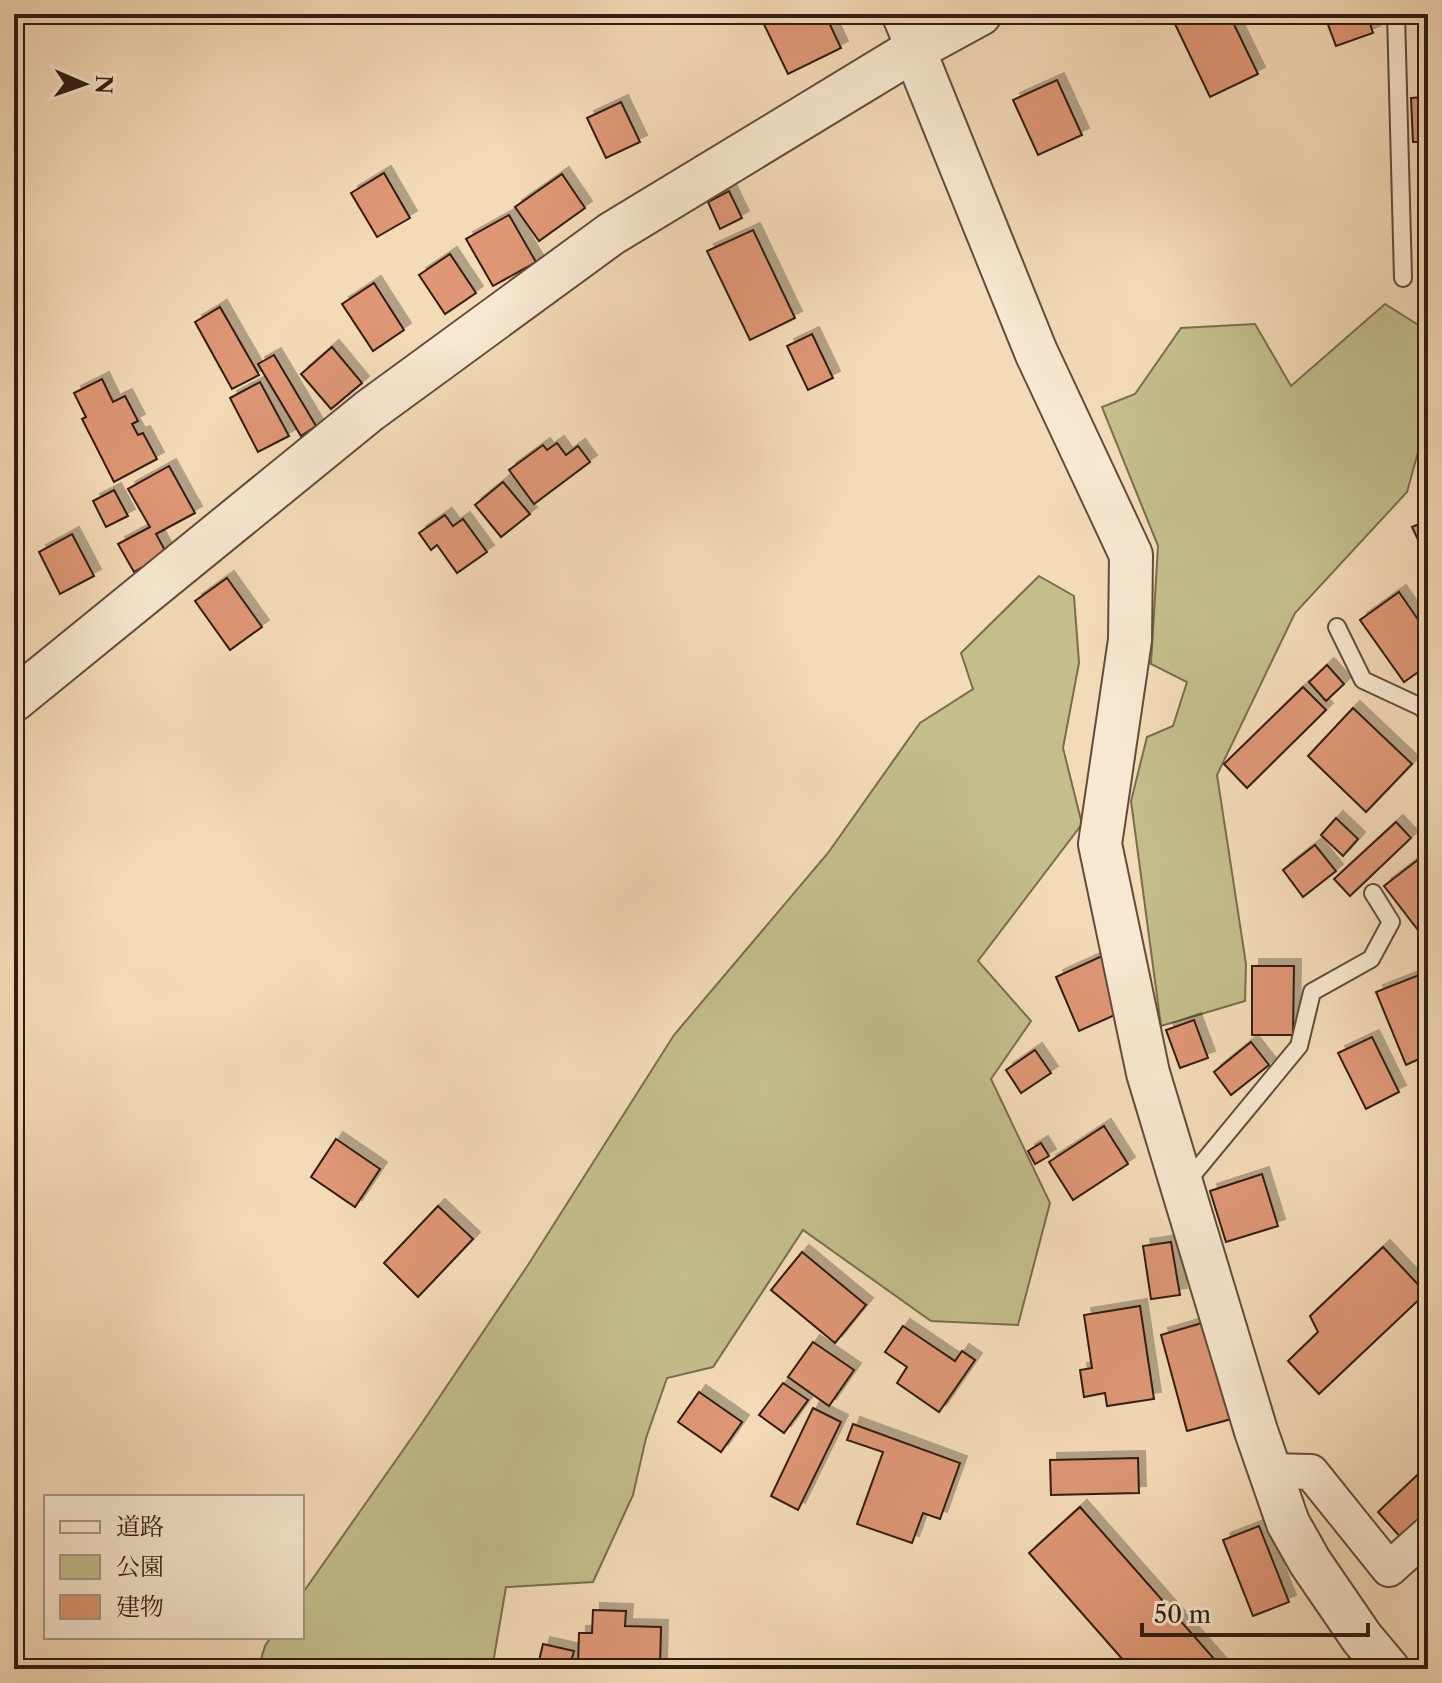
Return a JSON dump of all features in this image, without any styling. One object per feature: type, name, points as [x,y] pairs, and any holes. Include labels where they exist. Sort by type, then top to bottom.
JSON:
[{"type":"street","points":[[14,700],[369,411],[611,234],[906,32],[980,14]]},
{"type":"street","points":[[906,32],[1036,352],[1131,555],[1130,640],[1100,844],[1148,1073],[1269,1471],[1288,1523],[1310,1562],[1362,1638],[1388,1669]]},
{"type":"street","points":[[1269,1471],[1311,1472],[1389,1569],[1428,1534]]},
{"type":"lane","points":[[1396,14],[1403,278]]},
{"type":"lane","points":[[1337,627],[1363,680],[1421,707],[1428,714]]},
{"type":"lane","points":[[1182,1188],[1299,1046],[1312,992],[1371,959],[1391,922],[1373,893]]},
{"type":"green space","points":[[1385,304],[1428,331],[1428,416],[1407,492],[1295,613],[1217,775],[1246,964],[1245,1001],[1161,1026],[1131,801],[1147,737],[1173,726],[1187,682],[1151,664],[1158,546],[1102,407],[1135,394],[1181,328],[1255,324],[1291,386]]},
{"type":"green space","points":[[1039,576],[1074,596],[1079,663],[1063,748],[1082,824],[978,961],[1031,1021],[991,1079],[1050,1203],[1018,1325],[931,1321],[803,1230],[713,1367],[667,1378],[646,1438],[633,1495],[593,1582],[506,1587],[492,1669],[258,1669],[270,1639],[304,1639],[304,1591],[528,1265],[674,1035],[828,853],[920,723],[973,689],[961,653]]},
{"type":"building","points":[[759,14],[825,14],[841,48],[788,74]]},
{"type":"building","points":[[1190,14],[1229,14],[1258,74],[1210,97],[1174,22]]},
{"type":"building","points":[[1324,14],[1367,14],[1373,33],[1336,46]]},
{"type":"building","points":[[1425,70],[1428,70],[1428,142],[1413,142],[1411,98],[1426,97]]},
{"type":"building","points":[[1057,80],[1082,135],[1038,155],[1013,100]]},
{"type":"building","points":[[621,102],[640,142],[606,158],[587,118]]},
{"type":"building","points":[[384,173],[410,218],[377,237],[351,193]]},
{"type":"building","points":[[562,174],[585,208],[539,241],[515,207]]},
{"type":"building","points":[[729,191],[742,218],[720,229],[708,202]]},
{"type":"building","points":[[509,215],[536,262],[493,286],[466,239]]},
{"type":"building","points":[[753,230],[795,318],[750,340],[707,251]]},
{"type":"building","points":[[450,254],[476,293],[445,314],[419,275]]},
{"type":"building","points":[[374,283],[404,330],[373,351],[342,304]]},
{"type":"building","points":[[220,307],[259,375],[232,389],[195,322]]},
{"type":"building","points":[[812,334],[833,378],[808,390],[787,346]]},
{"type":"building","points":[[332,347],[362,383],[331,409],[301,374]]},
{"type":"building","points":[[274,355],[316,426],[301,436],[258,364]]},
{"type":"building","points":[[102,379],[113,402],[125,396],[138,421],[132,424],[138,435],[143,433],[157,459],[114,482],[82,419],[86,417],[74,393]]},
{"type":"building","points":[[260,382],[289,436],[258,452],[230,398]]},
{"type":"building","points":[[557,443],[566,455],[578,446],[590,462],[534,504],[509,470],[543,445],[547,450]]},
{"type":"building","points":[[169,466],[195,513],[156,534],[167,554],[134,572],[118,544],[150,527],[128,489]]},
{"type":"building","points":[[503,482],[530,514],[501,537],[475,505]]},
{"type":"building","points":[[114,490],[128,516],[106,527],[93,501]]},
{"type":"building","points":[[445,515],[453,526],[463,519],[487,552],[457,573],[437,545],[431,550],[419,533]]},
{"type":"building","points":[[1428,520],[1428,561],[1412,527]]},
{"type":"building","points":[[72,534],[94,576],[60,594],[39,552]]},
{"type":"building","points":[[227,578],[262,627],[230,650],[195,601]]},
{"type":"building","points":[[1399,592],[1428,634],[1428,665],[1404,682],[1360,620]]},
{"type":"building","points":[[1327,665],[1344,684],[1326,701],[1309,682]]},
{"type":"building","points":[[1303,687],[1326,710],[1247,788],[1224,764]]},
{"type":"building","points":[[1353,708],[1412,764],[1366,812],[1308,756]]},
{"type":"building","points":[[1336,818],[1358,839],[1343,856],[1321,835]]},
{"type":"building","points":[[1396,822],[1411,838],[1350,896],[1334,879]]},
{"type":"building","points":[[1315,845],[1336,871],[1303,897],[1283,870]]},
{"type":"building","points":[[1428,852],[1428,943],[1384,886]]},
{"type":"building","points":[[1102,956],[1126,1010],[1079,1031],[1056,977]]},
{"type":"building","points":[[1252,966],[1294,966],[1293,1035],[1252,1035]]},
{"type":"building","points":[[1424,973],[1428,984],[1428,1055],[1406,1065],[1376,992]]},
{"type":"building","points":[[1194,1020],[1208,1058],[1180,1068],[1166,1030]]},
{"type":"building","points":[[1372,1037],[1399,1092],[1366,1109],[1338,1053]]},
{"type":"building","points":[[1251,1042],[1269,1065],[1231,1095],[1214,1072]]},
{"type":"building","points":[[1035,1050],[1051,1073],[1021,1093],[1006,1070]]},
{"type":"building","points":[[1104,1126],[1128,1164],[1073,1200],[1049,1162]]},
{"type":"building","points":[[336,1139],[380,1169],[355,1207],[311,1177]]},
{"type":"building","points":[[1041,1143],[1049,1156],[1035,1164],[1028,1151]]},
{"type":"building","points":[[1262,1174],[1278,1226],[1226,1242],[1210,1191]]},
{"type":"building","points":[[438,1206],[473,1239],[418,1297],[384,1263]]},
{"type":"building","points":[[1171,1242],[1180,1295],[1151,1299],[1143,1246]]},
{"type":"building","points":[[1383,1247],[1426,1293],[1319,1394],[1288,1361],[1318,1332],[1310,1316]]},
{"type":"building","points":[[802,1252],[866,1305],[835,1343],[771,1290]]},
{"type":"building","points":[[1140,1306],[1154,1399],[1107,1406],[1105,1393],[1084,1397],[1080,1370],[1092,1368],[1084,1315]]},
{"type":"building","points":[[1212,1320],[1239,1417],[1187,1431],[1161,1335]]},
{"type":"building","points":[[903,1326],[955,1361],[962,1351],[975,1360],[939,1412],[897,1383],[907,1367],[885,1352]]},
{"type":"building","points":[[813,1342],[854,1370],[829,1406],[788,1377]]},
{"type":"building","points":[[783,1383],[808,1400],[784,1433],[759,1415]]},
{"type":"building","points":[[699,1392],[742,1422],[721,1452],[678,1422]]},
{"type":"building","points":[[813,1408],[841,1422],[798,1510],[771,1496]]},
{"type":"building","points":[[853,1424],[960,1463],[940,1519],[923,1513],[912,1543],[857,1524],[883,1452],[847,1440]]},
{"type":"building","points":[[1138,1458],[1139,1493],[1051,1495],[1050,1460]]},
{"type":"building","points":[[1428,1465],[1428,1533],[1411,1549],[1378,1512]]},
{"type":"building","points":[[1080,1507],[1223,1669],[1131,1669],[1029,1553]]},
{"type":"building","points":[[1259,1526],[1289,1602],[1253,1616],[1223,1540]]},
{"type":"building","points":[[593,1610],[626,1611],[625,1626],[661,1627],[660,1669],[616,1669],[616,1664],[578,1663],[579,1633],[592,1633]]},
{"type":"building","points":[[543,1644],[574,1651],[569,1669],[537,1669]]}]
